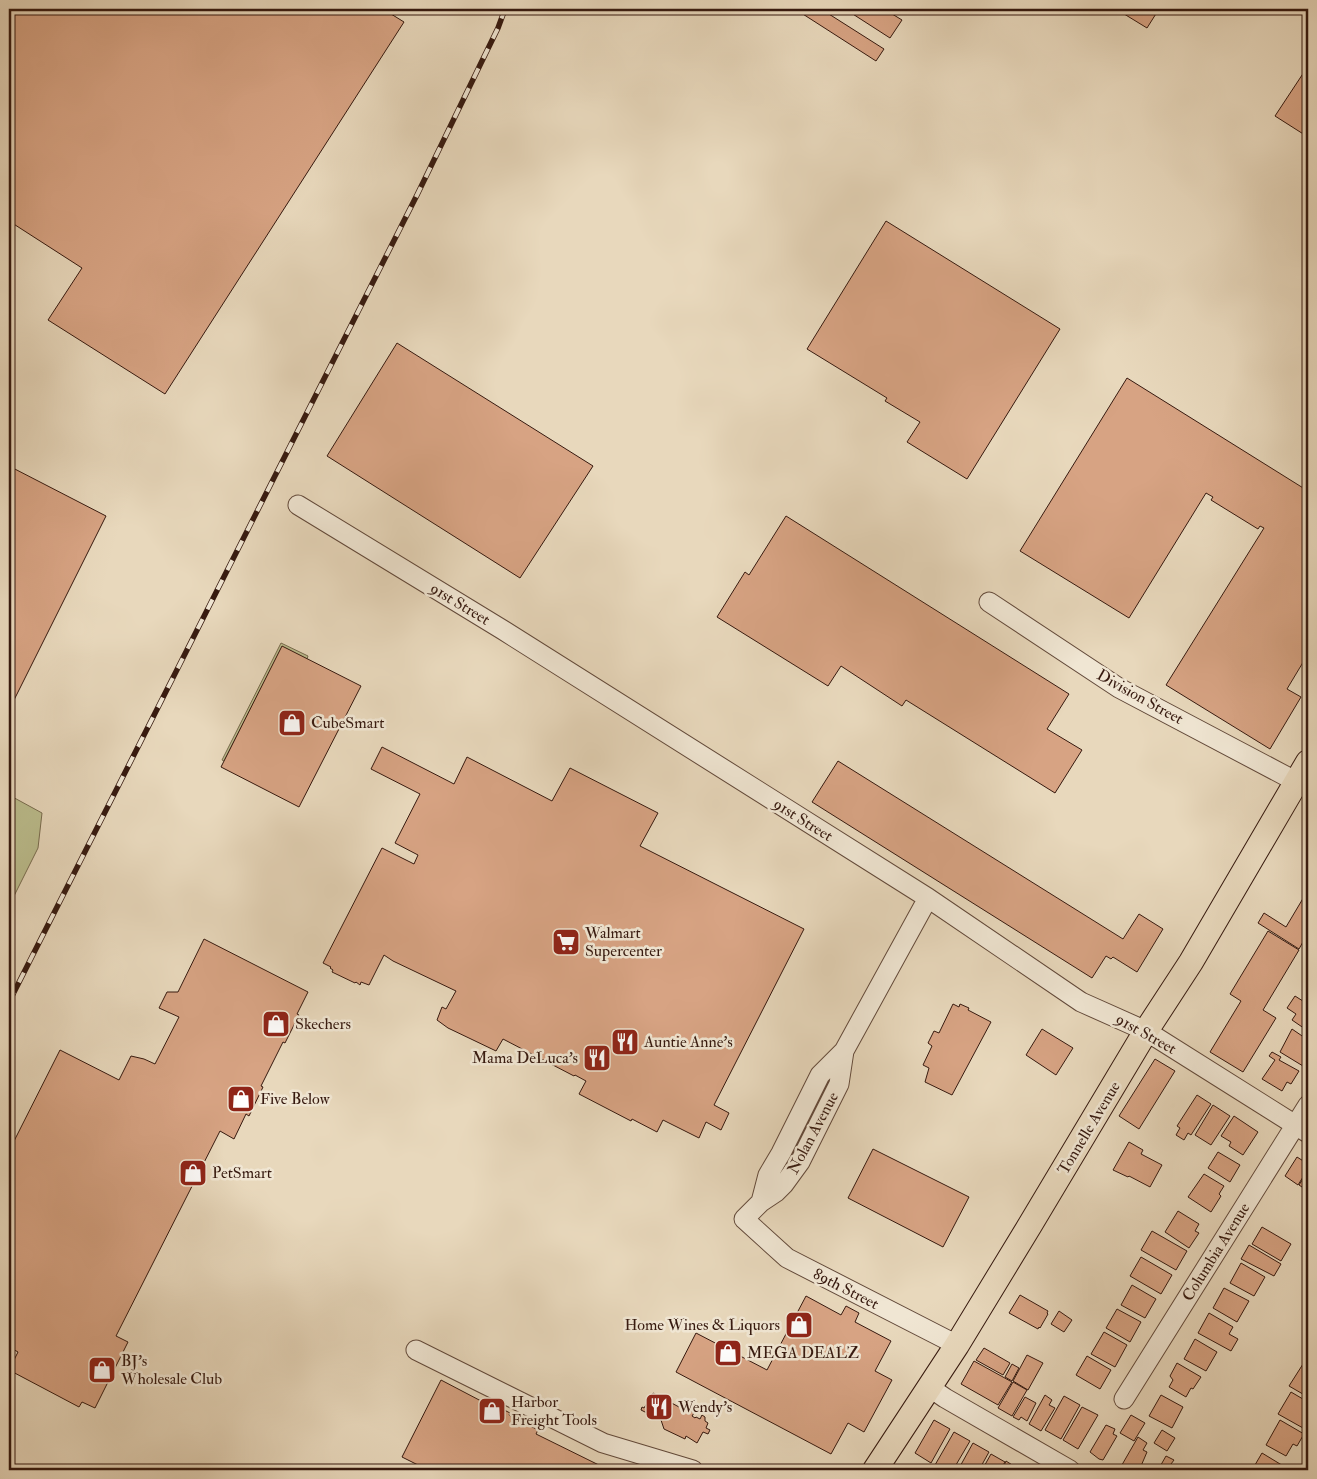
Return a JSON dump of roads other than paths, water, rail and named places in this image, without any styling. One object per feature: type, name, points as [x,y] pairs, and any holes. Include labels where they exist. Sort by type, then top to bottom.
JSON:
[{"type":"main road","name":"Tonnelle Avenue","points":[[875,1470],[957,1345],[1146,1031],[1191,962],[1303,772]]},
{"type":"street","name":"91st Street","points":[[298,505],[503,630],[928,898],[1081,1002],[1146,1031],[1302,1129]]},
{"type":"street","name":"Division Street","points":[[989,602],[1119,688],[1303,772]]},
{"type":"street","name":"Nolan Avenue","points":[[744,1220],[761,1202],[784,1184],[800,1162],[839,1084],[844,1051],[928,898]]},
{"type":"street","name":"Columbia Avenue","points":[[1124,1399],[1302,1129],[1308,1105]]},
{"type":"street","name":"89th Street","points":[[744,1220],[787,1258],[957,1345]]},
{"type":"street","points":[[416,1350],[603,1443],[693,1470]]},
{"type":"street","points":[[928,1387],[1070,1470]]},
{"type":"railway","points":[[9,1002],[417,195],[498,28],[505,9]]},
{"type":"place","name":"CubeSmart","points":[[292,723]]},
{"type":"place","name":"Walmart Supercenter","points":[[566,942]]},
{"type":"place","name":"Skechers","points":[[276,1024]]},
{"type":"place","name":"Auntie Anne's","points":[[625,1042]]},
{"type":"place","name":"Mama DeLuca’s","points":[[597,1058]]},
{"type":"place","name":"Five Below","points":[[241,1099]]},
{"type":"place","name":"PetSmart","points":[[193,1173]]},
{"type":"place","name":"Home Wines & Liquors","points":[[799,1325]]},
{"type":"place","name":"MEGA DEALZ","points":[[728,1353]]},
{"type":"place","name":"BJ's Wholesale Club","points":[[102,1370]]},
{"type":"place","name":"Wendy's","points":[[659,1407]]},
{"type":"place","name":"Harbor Freight Tools","points":[[492,1411]]}]
